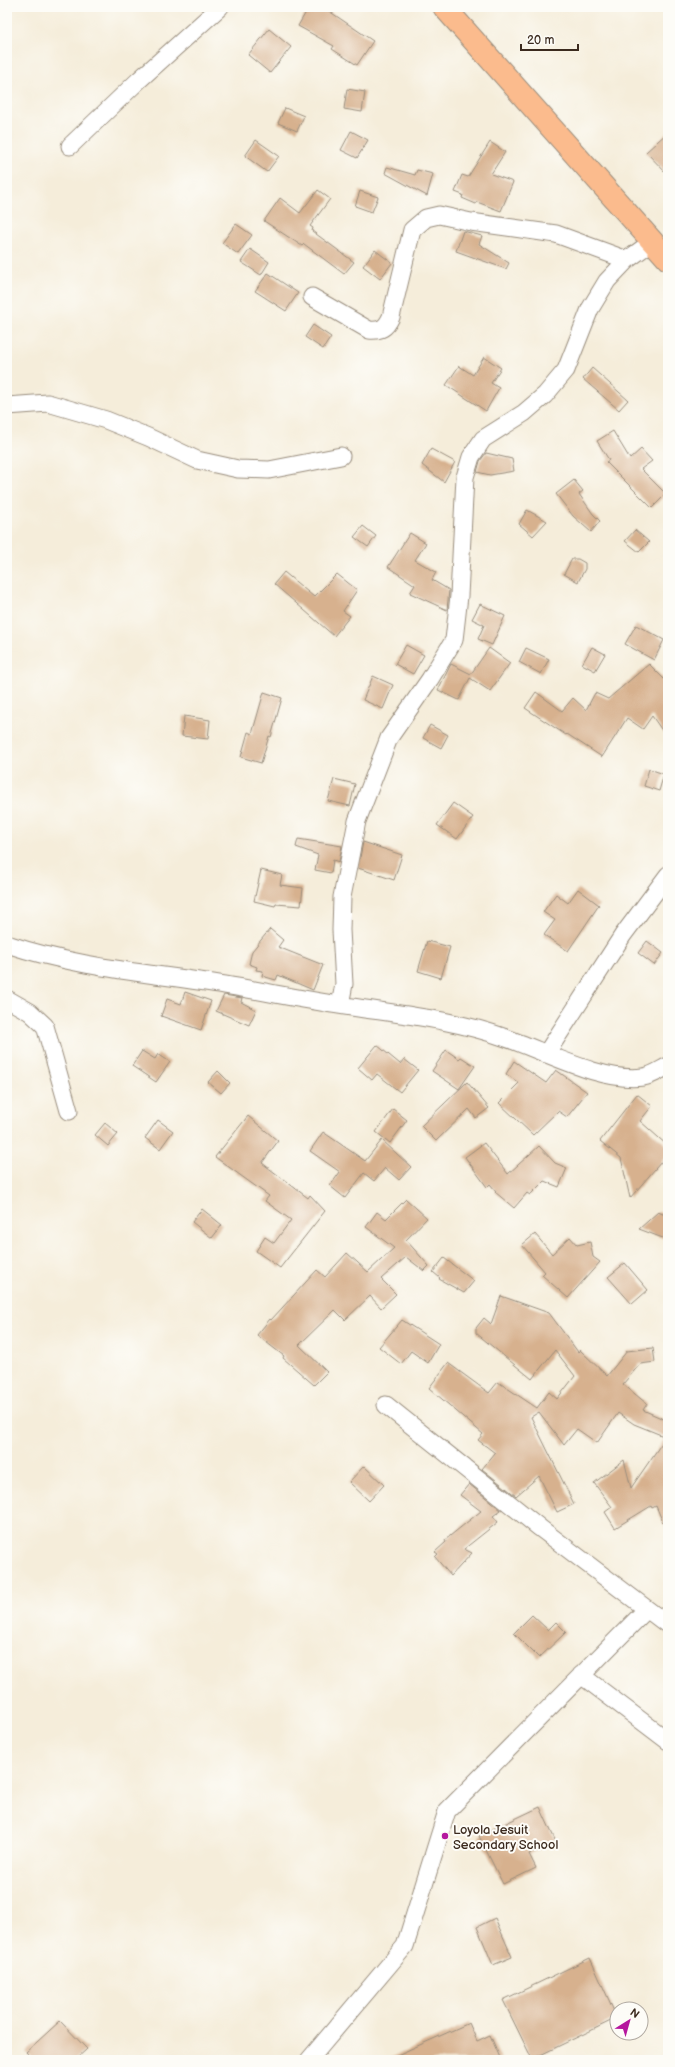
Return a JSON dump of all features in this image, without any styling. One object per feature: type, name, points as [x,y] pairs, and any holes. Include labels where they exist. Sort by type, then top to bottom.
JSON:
[{"type":"main road","points":[[444,7],[668,259]]},
{"type":"street","points":[[70,146],[139,80],[220,7]]},
{"type":"street","points":[[312,297],[369,330],[379,331],[387,326],[391,317],[412,230],[431,215],[439,215],[471,222],[556,234],[626,260]]},
{"type":"street","points":[[340,1005],[344,984],[341,930],[342,897],[357,821],[389,738],[430,679],[454,640],[459,596],[465,477],[471,457],[483,439],[524,413],[545,395],[566,370],[590,308],[607,281],[626,260],[653,241]]},
{"type":"street","points":[[7,406],[48,403],[106,420],[148,437],[197,460],[238,469],[270,470],[341,456]]},
{"type":"street","points":[[546,1054],[623,935],[668,875]]},
{"type":"street","points":[[7,944],[39,955],[90,966],[224,985],[340,1005],[443,1020],[506,1038],[583,1067],[622,1076],[642,1077],[668,1066]]},
{"type":"street","points":[[7,999],[30,1012],[45,1026],[70,1111]]},
{"type":"street","points":[[386,1405],[540,1528],[668,1625]]},
{"type":"street","points":[[309,2060],[405,1946],[447,1811],[647,1609]]},
{"type":"street","points":[[581,1676],[668,1741]]},
{"type":"building","points":[[309,7],[323,7],[373,41],[357,65],[332,49],[334,46],[298,26]]},
{"type":"building","points":[[269,29],[291,47],[270,73],[248,55]]},
{"type":"building","points":[[347,89],[365,92],[362,112],[344,109]]},
{"type":"building","points":[[285,108],[304,116],[297,131],[278,123]]},
{"type":"building","points":[[351,131],[368,140],[357,158],[341,150]]},
{"type":"building","points":[[668,132],[668,175],[646,152]]},
{"type":"building","points":[[256,140],[279,156],[267,172],[245,156]]},
{"type":"building","points":[[490,142],[505,152],[491,174],[513,182],[501,211],[477,202],[476,204],[462,198],[463,195],[455,192],[462,175],[468,177]]},
{"type":"building","points":[[387,167],[415,175],[417,170],[433,174],[427,196],[385,173]]},
{"type":"building","points":[[318,190],[330,199],[310,226],[313,228],[312,231],[354,262],[344,274],[304,244],[302,246],[264,221],[280,198],[300,213]]},
{"type":"building","points":[[360,191],[378,197],[372,212],[355,206]]},
{"type":"building","points":[[236,224],[252,235],[238,254],[222,243]]},
{"type":"building","points":[[463,231],[482,236],[479,244],[509,263],[506,269],[456,251]]},
{"type":"building","points":[[250,249],[269,262],[261,275],[241,262]]},
{"type":"building","points":[[375,250],[392,263],[380,279],[363,266]]},
{"type":"building","points":[[268,273],[298,293],[286,311],[255,291]]},
{"type":"building","points":[[313,325],[331,337],[323,349],[305,337]]},
{"type":"building","points":[[484,357],[501,368],[491,383],[499,388],[486,411],[446,385],[459,366],[473,375]]},
{"type":"building","points":[[592,368],[628,400],[619,410],[583,379]]},
{"type":"building","points":[[613,431],[630,459],[641,449],[652,461],[641,469],[666,494],[652,508],[606,462],[609,460],[597,441]]},
{"type":"building","points":[[431,449],[455,462],[444,482],[422,465]]},
{"type":"building","points":[[486,453],[512,459],[514,471],[490,475],[477,472],[480,461]]},
{"type":"building","points":[[574,480],[583,491],[579,494],[593,514],[600,521],[591,532],[573,516],[556,494]]},
{"type":"building","points":[[527,510],[547,521],[533,536],[519,524]]},
{"type":"building","points":[[363,526],[376,536],[368,547],[354,537]]},
{"type":"building","points":[[635,530],[649,542],[639,552],[625,541]]},
{"type":"building","points":[[410,533],[426,543],[415,560],[436,572],[432,580],[449,590],[447,610],[410,593],[415,585],[388,567]]},
{"type":"building","points":[[572,559],[578,559],[585,563],[585,569],[578,582],[564,574]]},
{"type":"building","points":[[284,572],[314,597],[337,574],[357,590],[343,611],[350,616],[334,636],[274,584]]},
{"type":"building","points":[[480,604],[505,616],[492,645],[478,639],[484,625],[472,619]]},
{"type":"building","points":[[636,625],[664,640],[654,660],[625,644]]},
{"type":"building","points":[[406,645],[424,655],[413,674],[395,664]]},
{"type":"building","points":[[592,647],[605,654],[595,671],[582,664]]},
{"type":"building","points":[[489,648],[510,663],[490,691],[470,678],[459,700],[438,690],[451,664],[471,674]]},
{"type":"building","points":[[526,648],[549,659],[541,674],[519,662]]},
{"type":"building","points":[[649,664],[668,683],[668,739],[652,716],[643,729],[627,718],[602,757],[525,708],[536,692],[562,711],[573,698],[586,710],[595,693],[608,699]]},
{"type":"building","points":[[373,676],[393,685],[383,709],[363,700]]},
{"type":"building","points":[[264,692],[282,698],[271,737],[269,736],[261,763],[241,757],[248,732],[252,734]]},
{"type":"building","points":[[184,716],[210,720],[208,739],[182,736]]},
{"type":"building","points":[[430,725],[448,735],[441,748],[423,738]]},
{"type":"building","points":[[649,769],[664,774],[659,791],[644,786]]},
{"type":"building","points":[[334,779],[355,784],[350,806],[328,801]]},
{"type":"building","points":[[453,803],[473,817],[457,839],[437,825]]},
{"type":"building","points":[[298,839],[342,846],[339,862],[333,860],[331,873],[315,870],[318,855],[296,847]]},
{"type":"building","points":[[363,842],[402,855],[394,880],[358,868]]},
{"type":"building","points":[[261,870],[282,875],[280,885],[303,888],[301,906],[276,904],[275,906],[254,901]]},
{"type":"building","points":[[578,889],[599,905],[568,951],[544,935],[555,920],[543,912],[556,894],[568,903]]},
{"type":"building","points":[[270,929],[283,940],[278,947],[323,965],[313,990],[278,975],[276,980],[262,976],[263,971],[256,970],[257,967],[249,964],[252,951]]},
{"type":"building","points":[[427,941],[450,947],[441,978],[418,971]]},
{"type":"building","points":[[647,941],[663,953],[654,965],[638,953]]},
{"type":"building","points":[[185,992],[211,1001],[201,1030],[161,1016],[167,999],[181,1004]]},
{"type":"building","points":[[224,995],[242,998],[241,1002],[256,1010],[249,1025],[216,1011]]},
{"type":"building","points":[[377,1045],[400,1064],[404,1059],[418,1070],[400,1092],[377,1074],[372,1080],[358,1068]]},
{"type":"building","points":[[446,1050],[459,1059],[461,1057],[475,1066],[459,1089],[432,1071]]},
{"type":"building","points":[[142,1051],[155,1059],[158,1054],[170,1062],[156,1082],[132,1066]]},
{"type":"building","points":[[514,1061],[546,1083],[556,1070],[587,1092],[567,1117],[558,1111],[533,1135],[499,1103],[519,1083],[506,1074]]},
{"type":"building","points":[[218,1071],[230,1083],[221,1093],[208,1082]]},
{"type":"building","points":[[467,1082],[489,1108],[476,1118],[469,1109],[436,1141],[421,1126]]},
{"type":"building","points":[[637,1094],[652,1106],[640,1121],[668,1146],[668,1154],[630,1198],[621,1158],[600,1141]]},
{"type":"building","points":[[393,1109],[407,1120],[390,1143],[376,1132]]},
{"type":"building","points":[[248,1116],[278,1141],[262,1163],[308,1198],[310,1195],[325,1211],[280,1268],[256,1251],[265,1237],[274,1243],[291,1220],[265,1201],[269,1196],[215,1157]]},
{"type":"building","points":[[158,1120],[173,1131],[160,1149],[145,1138]]},
{"type":"building","points":[[105,1123],[118,1134],[108,1146],[95,1135]]},
{"type":"building","points":[[323,1132],[365,1161],[382,1140],[411,1167],[399,1180],[385,1168],[374,1181],[364,1173],[345,1198],[330,1186],[340,1172],[310,1151]]},
{"type":"building","points":[[484,1143],[508,1174],[539,1146],[555,1163],[567,1168],[559,1187],[544,1181],[530,1195],[527,1193],[514,1208],[495,1192],[496,1191],[490,1184],[487,1187],[465,1157]]},
{"type":"building","points":[[406,1199],[427,1218],[406,1240],[429,1266],[424,1271],[406,1257],[381,1279],[396,1294],[381,1308],[370,1296],[345,1320],[335,1310],[299,1345],[327,1372],[314,1385],[283,1358],[284,1356],[257,1335],[270,1319],[271,1320],[317,1270],[325,1277],[347,1253],[368,1272],[394,1248],[366,1227],[377,1212],[386,1219]]},
{"type":"building","points":[[202,1209],[222,1225],[212,1238],[192,1222]]},
{"type":"building","points":[[658,1212],[668,1216],[668,1240],[639,1229]]},
{"type":"building","points":[[535,1234],[552,1254],[570,1237],[577,1245],[590,1242],[593,1257],[600,1262],[568,1298],[542,1275],[545,1272],[522,1245]]},
{"type":"building","points":[[444,1258],[474,1281],[464,1293],[439,1279],[440,1278],[433,1272]]},
{"type":"building","points":[[625,1263],[648,1290],[632,1304],[608,1277]]},
{"type":"building","points":[[501,1296],[549,1313],[578,1352],[580,1350],[607,1376],[627,1351],[653,1348],[655,1362],[640,1364],[623,1384],[647,1404],[643,1410],[668,1421],[668,1534],[656,1506],[652,1508],[651,1506],[615,1528],[605,1512],[612,1507],[594,1483],[624,1460],[631,1488],[666,1437],[634,1424],[618,1413],[597,1443],[577,1429],[564,1445],[539,1412],[531,1417],[574,1504],[557,1512],[539,1476],[516,1496],[482,1469],[495,1453],[478,1440],[483,1434],[429,1388],[448,1363],[489,1393],[498,1382],[537,1408],[549,1392],[557,1399],[575,1376],[555,1350],[532,1379],[476,1333],[476,1328],[484,1318],[491,1324]]},
{"type":"building","points":[[402,1320],[439,1344],[428,1363],[411,1351],[401,1364],[379,1347]]},
{"type":"building","points":[[364,1466],[384,1485],[369,1501],[349,1482]]},
{"type":"building","points":[[469,1484],[501,1510],[493,1516],[498,1522],[464,1549],[472,1553],[451,1576],[435,1557],[438,1554],[435,1552],[446,1542],[445,1540],[481,1511],[460,1495]]},
{"type":"building","points":[[532,1615],[548,1630],[556,1622],[566,1632],[539,1658],[514,1633]]},
{"type":"building","points":[[540,1807],[556,1842],[529,1854],[536,1868],[503,1884],[479,1836]]},
{"type":"building","points":[[495,1918],[512,1957],[493,1965],[477,1927]]},
{"type":"building","points":[[590,1958],[609,2001],[609,2022],[532,2059],[503,2000]]},
{"type":"building","points":[[60,2021],[87,2049],[75,2060],[34,2060],[26,2052]]},
{"type":"building","points":[[469,2023],[477,2041],[490,2035],[501,2060],[386,2060]]},
{"type":"place","name":"Loyola Jesuit Secondary School","points":[[445,1836]]}]
